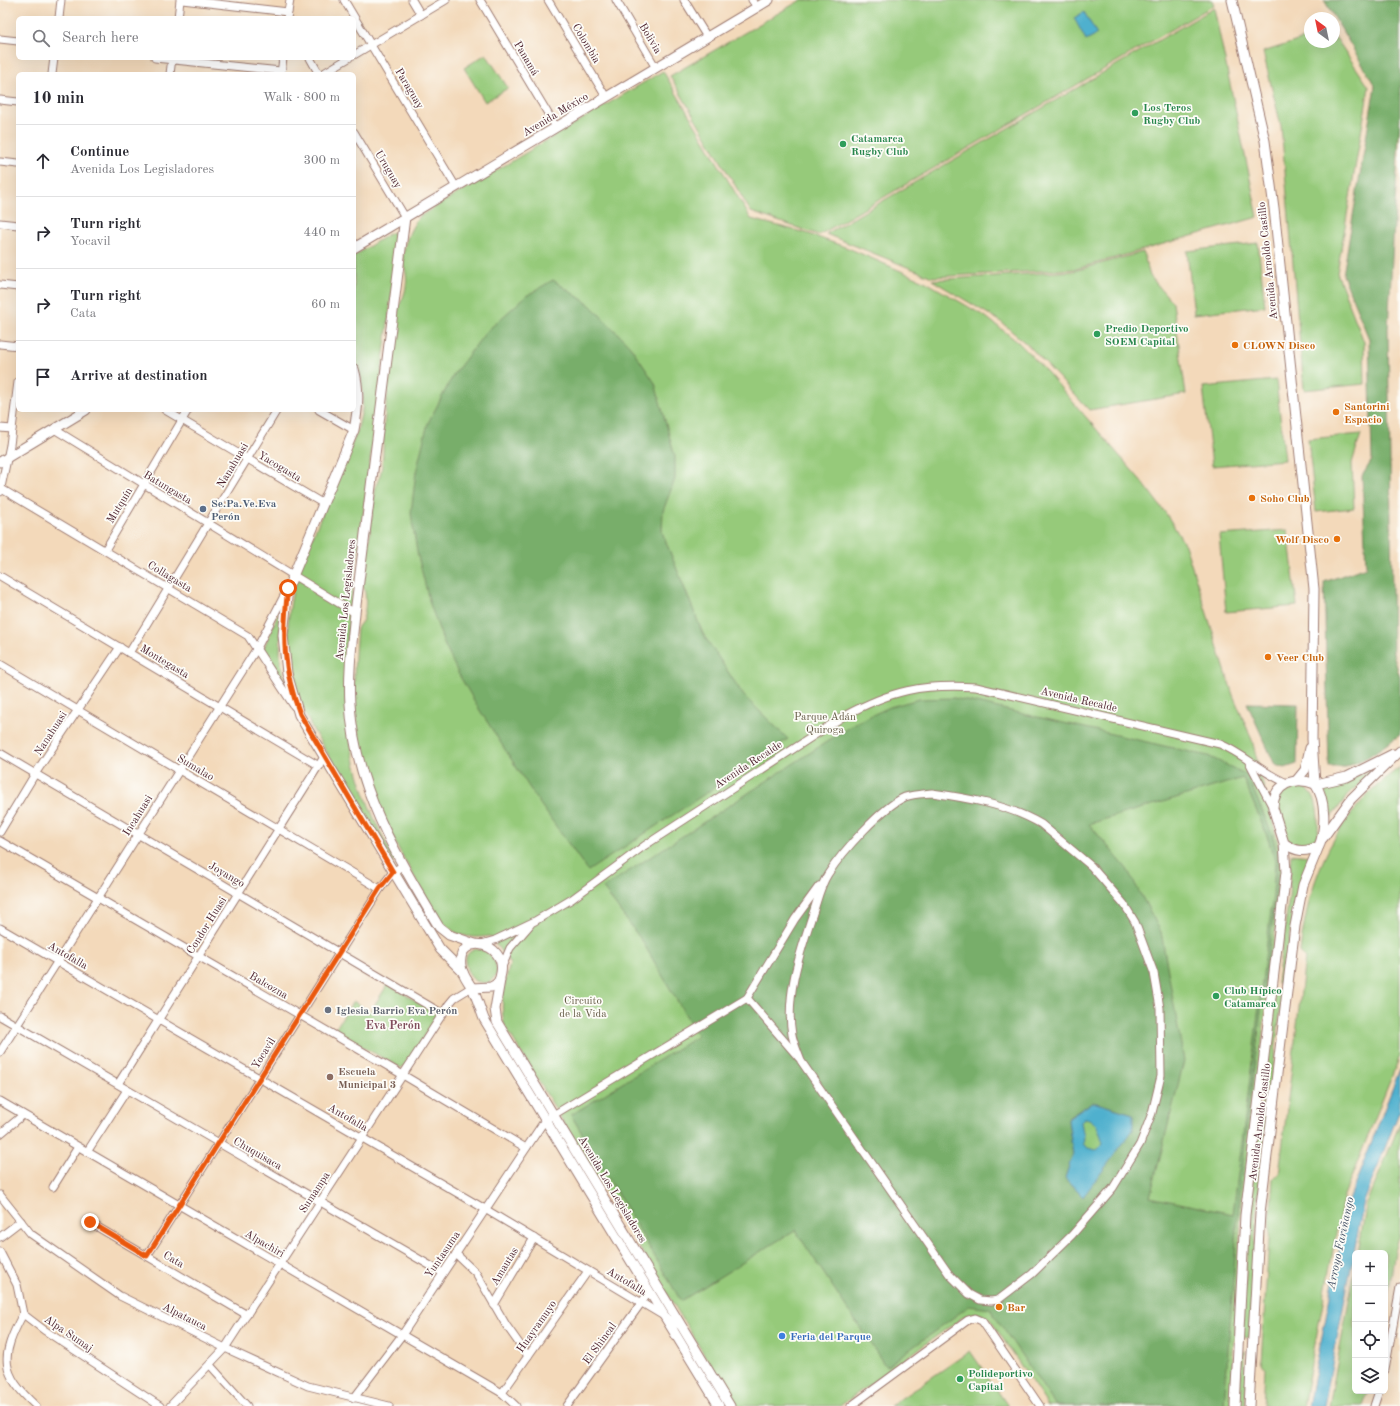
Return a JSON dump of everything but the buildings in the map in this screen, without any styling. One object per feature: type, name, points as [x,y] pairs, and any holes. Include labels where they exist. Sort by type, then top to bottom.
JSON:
[{"type":"main road","name":"Avenida México","points":[[356,246],[656,68],[707,37],[755,4],[769,0]]},
{"type":"main road","name":"Avenida Arnoldo Castillo","points":[[1232,0],[1265,141],[1274,208],[1314,589],[1312,739],[1316,784]]},
{"type":"main road","name":"Avenida Los Legisladores","points":[[405,217],[355,613],[350,703],[353,737],[368,792],[379,821],[402,866],[439,927],[449,935],[478,944]]},
{"type":"main road","points":[[356,382],[358,409],[354,430],[322,503],[288,588],[283,635],[284,656],[291,691],[300,714],[324,757],[440,950],[463,972],[472,987],[491,988],[500,980],[502,968],[495,952],[478,944],[466,949],[462,955],[461,964],[463,972]]},
{"type":"main road","points":[[3,460],[83,412]]},
{"type":"main road","name":"Avenida Arnoldo Castillo","points":[[1292,782],[1305,770],[1312,739]]},
{"type":"main road","points":[[1400,751],[1351,799],[1320,842],[1311,850],[1297,851],[1284,843],[1273,808],[1274,797],[1277,791],[1292,782],[1316,784],[1347,777],[1400,751]]},
{"type":"main road","points":[[1316,784],[1320,792],[1322,805],[1320,842]]},
{"type":"main road","name":"Avenida Arnoldo Castillo","points":[[1249,1406],[1260,1213],[1295,926],[1303,885],[1320,842]]},
{"type":"main road","name":"Avenida Arnoldo Castillo","points":[[1235,1406],[1245,1215],[1284,895],[1286,872],[1284,843]]},
{"type":"main road","name":"Avenida Los Legisladores","points":[[500,980],[495,1009],[497,1022],[730,1406]]},
{"type":"main road","name":"Avenida Los Legisladores","points":[[472,987],[484,1019],[719,1406]]},
{"type":"street","points":[[59,16],[61,0]]},
{"type":"street","points":[[178,16],[181,0],[288,15],[290,0]]},
{"type":"street","name":"Paraguay","points":[[344,0],[354,16]]},
{"type":"street","points":[[412,0],[421,15]]},
{"type":"street","points":[[356,54],[446,0]]},
{"type":"street","name":"Panamá","points":[[480,0],[556,127]]},
{"type":"street","name":"Colombia","points":[[548,0],[606,97]]},
{"type":"street","name":"Bolivia","points":[[616,0],[656,68]]},
{"type":"street","points":[[684,0],[707,37]]},
{"type":"street","name":"Paraguay","points":[[356,20],[456,187]]},
{"type":"street","points":[[0,39],[16,41]]},
{"type":"street","points":[[52,72],[54,60]]},
{"type":"street","points":[[170,72],[172,60]]},
{"type":"street","points":[[180,60],[273,72]]},
{"type":"street","points":[[281,72],[282,60]]},
{"type":"street","points":[[311,60],[318,72]]},
{"type":"street","points":[[325,72],[346,60]]},
{"type":"street","points":[[0,100],[16,102]]},
{"type":"street","name":"Uruguay","points":[[356,135],[405,217]]},
{"type":"street","points":[[0,162],[16,164]]},
{"type":"street","points":[[0,223],[16,225]]},
{"type":"street","points":[[0,285],[16,287]]},
{"type":"street","points":[[0,344],[16,346]]},
{"type":"street","points":[[0,489],[3,460],[12,429],[16,398]]},
{"type":"street","name":"Yacogasta","points":[[169,412],[322,503]]},
{"type":"street","name":"Mutquín","points":[[105,550],[187,412]]},
{"type":"street","name":"Nanahuasi","points":[[129,653],[276,412]]},
{"type":"street","points":[[322,412],[354,430]]},
{"type":"street","points":[[0,428],[12,429]]},
{"type":"street","name":"Batungasta","points":[[54,429],[143,485],[355,613]]},
{"type":"street","name":"Collagasta","points":[[0,489],[248,636],[300,714]]},
{"type":"street","name":"Montegasta","points":[[0,576],[319,766]]},
{"type":"street","name":"Incahuasi","points":[[0,1052],[257,648],[288,588]]},
{"type":"street","name":"Nanahuasi","points":[[0,832],[35,774],[120,647]]},
{"type":"street","name":"Sumalao","points":[[0,664],[380,888]]},
{"type":"street","name":"Avenida Recalde","points":[[478,944],[495,940],[535,921],[572,899],[644,846],[844,716],[889,694],[916,687],[945,685],[976,687],[1220,744],[1232,748],[1274,778],[1292,782]]},
{"type":"street","name":"Joyango","points":[[0,753],[443,1014]]},
{"type":"street","name":"Condor Huasi","points":[[118,1084],[324,757]]},
{"type":"street","name":"Avenida Recalde","points":[[1248,760],[1273,808]]},
{"type":"street","points":[[544,1120],[747,998],[795,919],[846,849],[866,828],[904,798],[916,794],[932,793],[984,803],[1014,812],[1041,824],[1091,866],[1124,904],[1135,922],[1154,973],[1160,1008],[1161,1076],[1152,1113],[1140,1144],[1113,1188],[1072,1235],[1032,1274],[998,1300],[980,1300],[969,1294],[950,1274],[801,1061],[747,998]]},
{"type":"street","name":"Balcozna","points":[[0,841],[526,1148]]},
{"type":"street","name":"Yocavil","points":[[147,1256],[380,888],[393,872],[402,866]]},
{"type":"street","points":[[801,1061],[792,1035],[791,1018],[793,990],[804,939],[819,892],[827,875]]},
{"type":"street","name":"Avenida Recalde","points":[[502,968],[514,942],[535,921]]},
{"type":"street","name":"Antofalla","points":[[0,928],[485,1209],[683,1328]]},
{"type":"street","name":"Sumampa","points":[[170,1406],[225,1348],[443,1014],[454,998],[472,987]]},
{"type":"street","name":"Chuquisaca","points":[[0,1016],[443,1273]]},
{"type":"street","points":[[87,1152],[127,1090]]},
{"type":"street","name":"Alpachiri","points":[[0,1101],[502,1393],[516,1406]]},
{"type":"street","points":[[0,1134],[23,1115]]},
{"type":"street","name":"Yuntasuma","points":[[354,1398],[402,1335],[544,1120]]},
{"type":"street","points":[[53,1187],[78,1147]]},
{"type":"street","name":"Alpatauca","points":[[0,1195],[13,1209],[31,1234],[120,1296],[225,1348],[308,1386],[389,1406]]},
{"type":"street","points":[[0,1237],[21,1221]]},
{"type":"street","name":"Cata","points":[[90,1222],[247,1315]]},
{"type":"street","name":"Amautas","points":[[494,1305],[534,1238]]},
{"type":"street","points":[[0,1252],[17,1285],[23,1314],[6,1341],[1,1360],[6,1378],[15,1389],[36,1406]]},
{"type":"street","points":[[456,1254],[476,1273],[494,1305],[528,1356]]},
{"type":"street","name":"Huayramuyo","points":[[502,1393],[588,1271]]},
{"type":"street","points":[[1387,1358],[1400,1287]]},
{"type":"street","name":"El Shincal","points":[[567,1406],[649,1292]]},
{"type":"street","name":"Alpa Sumaj","points":[[23,1314],[44,1330],[160,1406]]},
{"type":"street","points":[[851,1406],[968,1320],[975,1318],[982,1321],[1040,1406]]},
{"type":"street","points":[[210,1365],[247,1406]]},
{"type":"street","points":[[1374,1406],[1378,1394]]},
{"type":"green space","name":"Catamarca Rugby Club","points":[[801,0],[1212,0],[1214,5],[819,235],[751,212],[670,76]]},
{"type":"green space","points":[[1324,0],[1400,0],[1400,118],[1388,329],[1393,653],[1400,678],[1400,735],[1368,757],[1346,767],[1329,767],[1324,582],[1366,567],[1362,476],[1372,460],[1369,339],[1343,275],[1375,86],[1340,27],[1340,12],[1331,12]]},
{"type":"green space","name":"Los Teros Rugby Club","points":[[1214,8],[1258,217],[1076,269],[932,277],[826,234]]},
{"type":"green space","points":[[1304,39],[1304,48],[1340,48],[1340,44],[1369,87],[1337,273],[1364,342],[1365,384],[1304,390],[1281,126],[1263,52]]},
{"type":"green space","points":[[486,54],[508,88],[485,102],[464,68]]},
{"type":"green space","name":"Parque Adán Quiroga","points":[[663,71],[751,219],[806,233],[848,248],[926,282],[986,317],[1019,343],[1047,372],[1143,483],[1167,515],[1185,545],[1233,695],[1252,740],[1282,859],[1280,892],[1241,1215],[1230,1406],[1048,1406],[989,1318],[975,1313],[963,1317],[840,1406],[739,1406],[725,1389],[504,1024],[502,1008],[503,994],[510,964],[490,936],[477,937],[463,935],[450,929],[445,924],[433,908],[409,868],[384,819],[374,794],[360,742],[356,715],[354,665],[357,629],[364,615],[365,607],[366,598],[363,586],[376,485],[381,471],[384,424],[398,307],[404,296],[406,287],[406,273],[403,265],[403,253],[407,239],[420,216]]},
{"type":"green space","points":[[396,232],[399,238],[351,603],[346,657],[346,684],[350,738],[357,770],[373,816],[395,860],[393,862],[312,728],[296,689],[288,651],[289,613],[298,571],[357,432],[362,410],[363,396],[361,377],[356,363],[356,255],[390,233]]},
{"type":"green space","points":[[1258,243],[1265,306],[1194,314],[1187,251]]},
{"type":"green space","name":"Predio Deportivo SOEM Capital","points":[[1143,252],[1150,276],[1173,303],[1186,394],[1089,410],[1031,348],[1000,321],[932,280],[1074,271]]},
{"type":"green space","points":[[553,280],[590,305],[630,346],[655,383],[675,457],[675,479],[663,511],[662,532],[703,634],[744,696],[788,739],[588,871],[538,801],[479,709],[458,673],[445,646],[430,604],[417,552],[411,513],[416,472],[428,423],[454,374],[486,332],[526,296]]},
{"type":"green space","points":[[1276,380],[1285,460],[1212,466],[1203,387]]},
{"type":"green space","points":[[1361,434],[1352,463],[1354,508],[1316,512],[1308,439]]},
{"type":"green space","points":[[1288,530],[1297,606],[1226,612],[1219,535]]},
{"type":"green space","points":[[281,607],[280,655],[285,685],[263,650]]},
{"type":"green space","points":[[954,698],[1208,756],[1247,775],[1272,834],[1279,860],[1276,895],[1248,1115],[1238,1215],[1224,1406],[1056,1406],[990,1309],[969,1306],[886,1367],[795,1230],[681,1301],[571,1115],[698,1036],[642,941],[603,888],[857,722],[890,707],[919,699]],"holes":[[[1243,778],[1267,836],[1275,861],[1273,894],[1233,1214],[1150,1197],[1184,1061],[1161,932],[1127,869],[1089,824]],[[1093,1102],[1133,1114],[1083,1197],[1065,1178],[1073,1154],[1068,1120],[1069,1117]]]},
{"type":"green space","points":[[1247,703],[1298,704],[1297,764],[1285,768],[1275,765]]},
{"type":"green space","points":[[1376,767],[1348,795],[1327,823],[1326,797],[1323,787],[1344,783]]},
{"type":"green space","points":[[1400,767],[1400,1056],[1343,1198],[1303,1406],[1263,1406],[1265,1369],[1261,1362],[1273,1178],[1279,1174],[1305,958],[1300,952],[1304,924],[1310,897],[1329,848],[1359,805],[1378,785]]},
{"type":"green space","points":[[1292,786],[1299,786],[1310,791],[1317,806],[1317,835],[1315,840],[1305,846],[1294,845],[1289,841],[1282,828],[1278,812],[1278,799],[1286,789]]},
{"type":"green space","points":[[1291,854],[1310,856],[1295,899],[1283,984],[1277,983],[1289,897]]},
{"type":"green space","points":[[477,949],[489,954],[496,965],[497,974],[490,982],[484,983],[475,981],[466,968],[466,958],[468,954]]},
{"type":"green space","points":[[388,984],[436,1013],[435,1020],[407,1064],[401,1068],[334,1031],[353,1001],[370,1012]]},
{"type":"green space","points":[[1275,994],[1282,995],[1258,1200],[1249,1337],[1242,1336],[1250,1199]]},
{"type":"green space","points":[[1400,1123],[1400,1235],[1395,1251],[1388,1295],[1388,1250],[1359,1250],[1366,1206]]},
{"type":"green space","points":[[1352,1285],[1352,1394],[1368,1394],[1363,1406],[1329,1406]]},
{"type":"green space","name":"Polideportivo Capital","points":[[970,1351],[1008,1406],[890,1406]]},
{"type":"green space","points":[[1242,1351],[1245,1352],[1245,1366],[1247,1371],[1245,1406],[1239,1406]]},
{"type":"water","points":[[1084,12],[1097,34],[1086,40],[1074,18]]},
{"type":"water","points":[[1400,1069],[1400,1110],[1364,1201],[1354,1250],[1352,1250],[1352,1262],[1324,1406],[1308,1406],[1350,1197]]},
{"type":"water","points":[[1093,1102],[1133,1114],[1133,1130],[1083,1197],[1065,1178],[1073,1154],[1068,1120]],"holes":[[[1084,1118],[1088,1119],[1097,1127],[1103,1143],[1096,1150],[1088,1148],[1083,1144],[1084,1137],[1081,1122]]]},
{"type":"place","name":"Los Teros Rugby Club","points":[[1135,113]]},
{"type":"place","name":"Catamarca Rugby Club","points":[[843,144]]},
{"type":"place","name":"Predio Deportivo SOEM Capital","points":[[1097,334]]},
{"type":"place","name":"CLOWN Disco","points":[[1235,345]]},
{"type":"place","name":"Santorini Espacio","points":[[1336,412]]},
{"type":"place","name":"Soho Club","points":[[1252,498]]},
{"type":"place","name":"Se.Pa.Ve.Eva Perón","points":[[203,509]]},
{"type":"place","name":"Wolf Disco","points":[[1337,539]]},
{"type":"place","name":"Veer Club","points":[[1268,657]]},
{"type":"place","name":"Club Hípico Catamarca","points":[[1216,996]]},
{"type":"place","name":"Iglesia Barrio Eva Perón","points":[[328,1010]]},
{"type":"place","name":"Escuela Municipal 3","points":[[330,1077]]},
{"type":"place","name":"Bar","points":[[999,1307]]},
{"type":"place","name":"Feria del Parque","points":[[782,1336]]},
{"type":"place","name":"Polideportivo Capital","points":[[960,1379]]},
{"type":"district","name":"Eva Perón","points":[[393,1025]]},
{"type":"route","points":[[90,1222],[147,1256],[380,888],[393,872],[324,757],[300,714],[291,691],[284,656],[283,635],[288,588]]},
{"type":"park label","name":"Circuito de la Vida","points":[[583,1006]]},
{"type":"water label","name":"Arroyo Fariñango","points":[[1340,1243]]}]
